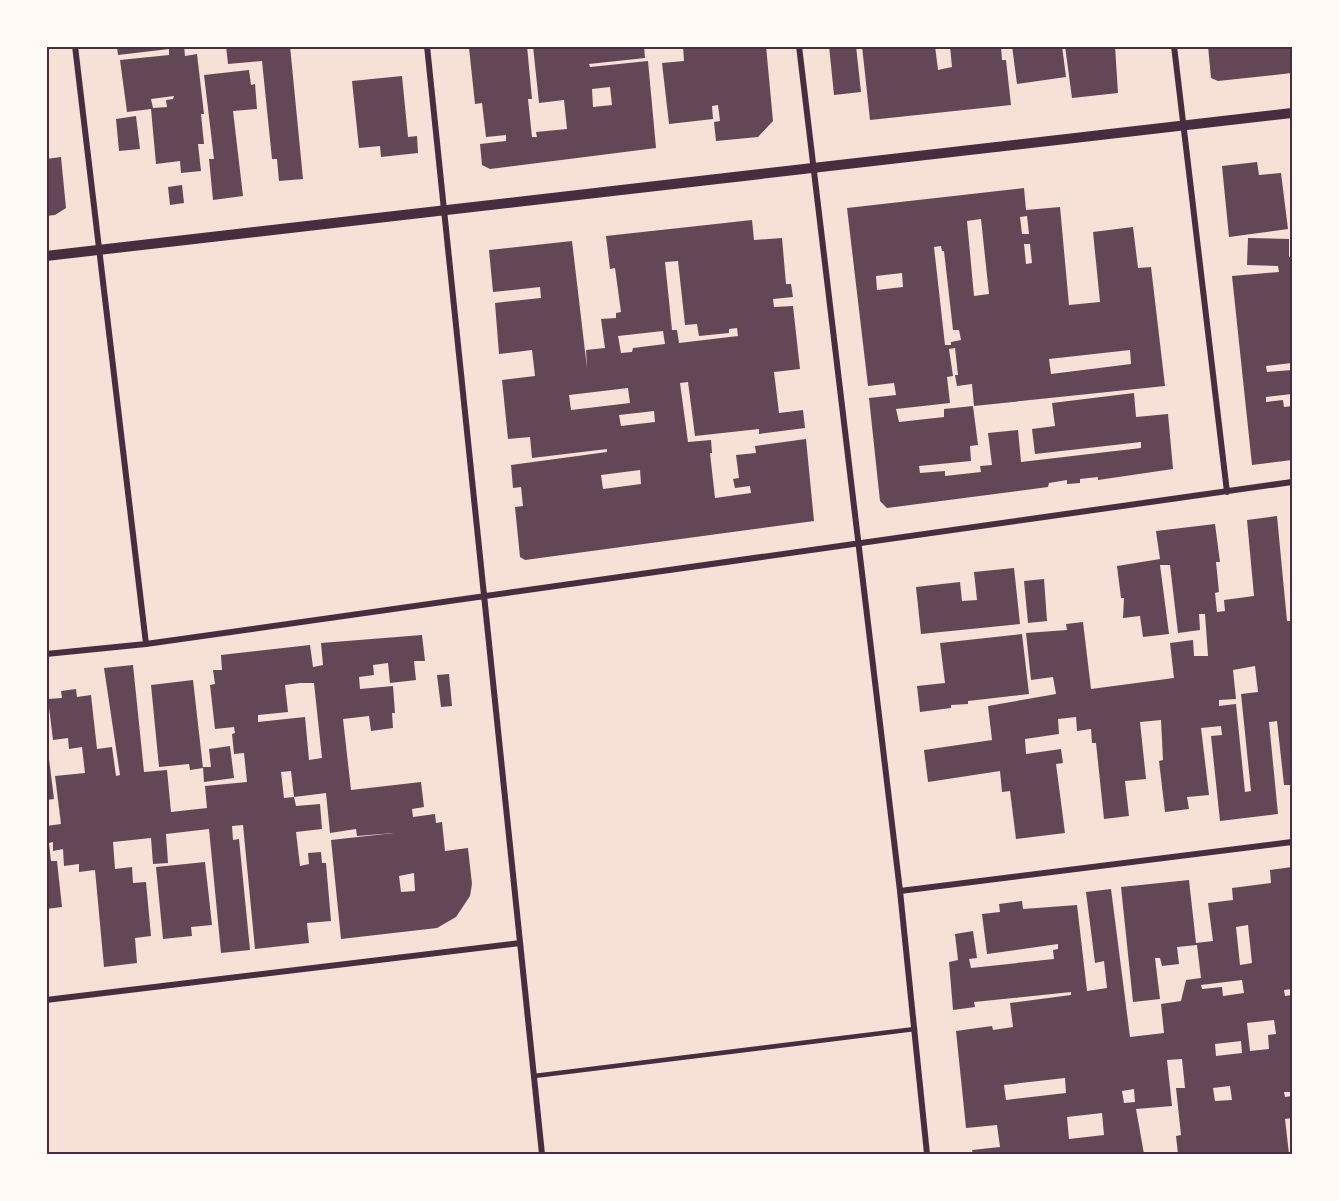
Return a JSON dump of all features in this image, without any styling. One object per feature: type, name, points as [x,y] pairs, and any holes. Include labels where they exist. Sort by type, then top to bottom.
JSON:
[{"type":"street","points":[[75,46],[146,644]]},
{"type":"street","points":[[427,46],[486,597],[542,1155]]},
{"type":"street","points":[[799,46],[900,891],[927,1155]]},
{"type":"street","points":[[1174,46],[1227,492]]},
{"type":"street","points":[[46,256],[1293,112]]},
{"type":"street","points":[[46,654],[146,644],[1293,482]]},
{"type":"street","points":[[900,891],[1293,842]]},
{"type":"street","points":[[46,1000],[520,943]]},
{"type":"lane","points":[[534,1076],[915,1029]]},
{"type":"building","points":[[117,46],[184,46],[185,56],[197,54],[204,114],[201,114],[204,144],[198,144],[201,171],[181,173],[180,161],[156,164],[151,109],[127,112],[120,60],[169,55],[169,49],[118,55]],"holes":[[[174,96],[173,99],[166,100],[167,107],[153,108],[151,99]]]},
{"type":"building","points":[[226,46],[290,46],[303,179],[279,181],[277,159],[272,159],[262,61],[228,64]]},
{"type":"building","points":[[527,46],[532,99],[528,99],[532,137],[537,137],[536,132],[567,129],[564,100],[539,103],[533,46],[644,46],[645,58],[589,64],[590,67],[648,61],[656,148],[490,169],[482,165],[480,144],[506,141],[506,135],[486,137],[482,103],[475,104],[469,48]],"holes":[[[610,87],[612,105],[593,107],[592,89]]]},
{"type":"building","points":[[683,46],[766,46],[773,121],[758,137],[716,141],[714,122],[720,121],[718,105],[712,106],[713,119],[669,124],[662,63],[684,61]]},
{"type":"building","points":[[829,46],[856,46],[861,92],[834,95]]},
{"type":"building","points":[[862,46],[935,46],[938,70],[952,67],[950,46],[1001,46],[1002,60],[1006,60],[1011,105],[870,120]]},
{"type":"building","points":[[1012,46],[1062,46],[1066,77],[1017,84]]},
{"type":"building","points":[[1065,46],[1115,46],[1118,93],[1072,98]]},
{"type":"building","points":[[1208,46],[1292,46],[1292,73],[1218,81],[1211,78]]},
{"type":"building","points":[[249,70],[251,85],[255,84],[257,109],[233,111],[243,196],[213,200],[209,159],[214,159],[204,75]]},
{"type":"building","points":[[402,76],[408,137],[417,136],[418,153],[381,157],[380,146],[359,148],[352,81]]},
{"type":"building","points":[[136,116],[140,149],[119,151],[116,119]]},
{"type":"building","points":[[61,157],[66,208],[55,215],[46,216],[46,159]]},
{"type":"building","points":[[1257,162],[1259,175],[1281,173],[1288,229],[1229,237],[1222,166]]},
{"type":"building","points":[[182,185],[184,203],[170,205],[168,187]]},
{"type":"building","points":[[1024,188],[1026,210],[1060,207],[1069,305],[1100,302],[1093,232],[1133,227],[1138,268],[1151,267],[1165,386],[974,406],[972,384],[957,386],[955,348],[949,349],[953,376],[947,377],[950,403],[896,409],[899,422],[944,417],[944,409],[973,406],[978,445],[970,446],[971,461],[919,466],[920,473],[945,471],[945,476],[981,472],[980,466],[992,465],[988,433],[1018,430],[1021,462],[1141,448],[1141,442],[1035,454],[1032,429],[1055,426],[1052,403],[1134,393],[1136,417],[1168,414],[1173,469],[1098,480],[1098,477],[1080,479],[1080,483],[1067,484],[1067,480],[1049,483],[1048,487],[887,508],[880,501],[869,398],[896,395],[894,383],[868,386],[847,208]],"holes":[[[1027,216],[1029,234],[1022,234],[1020,217]],[[981,219],[989,294],[974,296],[967,221]],[[1024,244],[1030,244],[1032,263],[1026,264]],[[941,246],[944,251],[953,330],[959,330],[961,340],[945,345],[934,247]],[[902,273],[903,287],[877,290],[876,276]],[[1130,350],[1131,364],[1051,374],[1049,359]]]},
{"type":"building","points":[[752,220],[754,240],[782,238],[786,284],[791,284],[793,297],[773,299],[774,307],[793,306],[800,369],[774,372],[779,413],[803,410],[805,428],[759,434],[759,429],[695,436],[688,382],[680,383],[688,442],[711,440],[712,453],[710,453],[715,498],[751,493],[750,486],[735,488],[733,479],[739,478],[736,455],[756,453],[755,446],[806,439],[814,521],[525,560],[520,557],[515,507],[523,506],[521,487],[513,488],[511,465],[607,452],[607,449],[532,458],[530,437],[508,439],[502,380],[535,376],[532,350],[499,354],[495,303],[541,298],[540,287],[493,292],[489,250],[572,241],[587,368],[586,350],[605,348],[601,319],[616,318],[616,313],[621,312],[615,268],[610,269],[606,236]],"holes":[[[678,261],[685,325],[697,324],[699,336],[729,333],[729,329],[737,328],[738,336],[679,343],[677,330],[672,330],[665,262]],[[663,331],[665,344],[633,348],[632,352],[621,353],[618,336]],[[628,388],[630,403],[571,410],[569,395]],[[654,411],[655,422],[621,426],[619,415]],[[640,470],[641,484],[603,489],[601,475]]]},
{"type":"building","points":[[1248,238],[1289,239],[1289,257],[1292,257],[1292,363],[1266,366],[1267,372],[1292,370],[1292,394],[1266,397],[1266,402],[1283,400],[1284,407],[1292,406],[1292,460],[1252,465],[1232,276],[1279,272],[1278,266],[1247,265]]},
{"type":"building","points":[[1277,516],[1287,621],[1292,621],[1292,662],[1290,662],[1292,785],[1284,785],[1277,721],[1269,722],[1278,814],[1220,821],[1211,736],[1222,735],[1221,726],[1201,728],[1209,795],[1187,797],[1189,809],[1165,812],[1159,761],[1163,760],[1161,720],[1140,722],[1146,779],[1125,781],[1129,816],[1104,819],[1096,743],[1092,743],[1091,729],[1077,731],[1076,717],[1058,719],[1059,734],[1025,739],[1026,754],[1061,749],[1063,763],[1056,764],[1065,833],[1016,839],[1010,791],[1002,792],[1000,771],[928,782],[924,750],[992,740],[988,706],[1056,694],[1053,677],[1031,680],[1026,633],[1067,630],[1066,624],[1083,622],[1091,689],[1174,678],[1170,643],[1193,640],[1194,656],[1208,656],[1205,614],[1199,614],[1200,630],[1178,633],[1170,565],[1160,565],[1169,634],[1143,637],[1140,616],[1123,618],[1124,598],[1121,598],[1117,566],[1160,559],[1156,531],[1215,524],[1220,562],[1216,562],[1219,592],[1215,593],[1217,612],[1225,611],[1224,600],[1254,596],[1247,520]],"holes":[[[1255,666],[1258,692],[1241,694],[1251,791],[1245,792],[1236,704],[1219,706],[1219,700],[1236,699],[1233,670]]]},
{"type":"building","points":[[1014,568],[1020,624],[921,634],[916,587],[960,582],[962,601],[977,600],[974,572]]},
{"type":"building","points":[[1044,579],[1047,621],[1028,623],[1024,581]]},
{"type":"building","points":[[1022,634],[1029,694],[968,701],[968,704],[951,705],[951,708],[920,712],[917,686],[945,683],[940,643]]},
{"type":"building","points":[[422,635],[425,661],[414,661],[416,680],[390,683],[388,663],[373,665],[374,675],[359,677],[360,689],[393,686],[395,713],[392,713],[393,728],[371,731],[369,716],[343,719],[351,790],[421,782],[424,807],[412,809],[413,817],[435,814],[436,823],[442,822],[445,851],[468,848],[472,884],[470,896],[456,917],[437,928],[341,939],[331,840],[394,833],[357,836],[356,829],[330,833],[326,793],[294,797],[296,806],[320,804],[322,829],[296,832],[300,866],[309,864],[308,853],[321,852],[322,863],[326,863],[331,921],[307,923],[309,943],[255,949],[243,825],[232,826],[233,840],[239,839],[250,950],[221,953],[209,829],[166,834],[168,863],[153,864],[151,838],[113,842],[115,869],[132,867],[133,883],[146,882],[151,936],[135,938],[137,963],[104,967],[95,870],[79,872],[79,864],[64,866],[63,849],[53,851],[53,842],[49,843],[51,861],[57,861],[62,907],[46,909],[46,826],[61,824],[55,776],[85,773],[82,747],[69,749],[68,738],[53,740],[48,699],[62,698],[61,691],[76,689],[77,697],[91,695],[97,749],[112,747],[116,776],[120,775],[104,668],[133,665],[144,772],[167,770],[171,812],[207,808],[205,786],[247,782],[244,753],[234,754],[232,734],[235,733],[234,727],[215,729],[210,685],[215,684],[213,670],[222,670],[221,655],[310,645],[313,667],[323,665],[321,643]],"holes":[[[314,683],[322,758],[309,760],[305,717],[258,722],[258,715],[288,712],[285,685]],[[291,771],[294,797],[284,798],[281,772]],[[414,873],[415,891],[401,892],[399,876]]]},
{"type":"building","points":[[449,674],[452,706],[441,707],[437,675]]},
{"type":"building","points":[[193,680],[203,768],[190,770],[189,764],[159,767],[151,685]]},
{"type":"building","points":[[230,746],[234,778],[204,782],[203,767],[211,767],[209,749]]},
{"type":"building","points":[[48,751],[54,799],[46,800],[46,752]]},
{"type":"building","points":[[205,862],[212,925],[191,927],[192,936],[163,939],[156,867]]},
{"type":"building","points":[[1292,867],[1292,989],[1284,990],[1285,996],[1292,995],[1292,1092],[1284,1092],[1285,1097],[1292,1096],[1292,1118],[1285,1119],[1289,1154],[1178,1154],[1176,1136],[1181,1135],[1176,1088],[1185,1088],[1182,1059],[1167,1060],[1172,1106],[1136,1109],[1144,1154],[973,1154],[972,1150],[1000,1147],[997,1125],[966,1128],[956,1031],[992,1026],[993,1030],[1013,1027],[1010,1003],[1071,995],[1071,992],[974,1002],[975,1007],[953,1010],[949,962],[958,960],[955,934],[973,931],[977,958],[969,959],[971,968],[1054,959],[1053,950],[1058,949],[1058,944],[987,954],[982,914],[1000,912],[999,904],[1022,901],[1023,909],[1077,905],[1087,991],[1107,988],[1104,961],[1095,963],[1086,892],[1111,889],[1130,1037],[1164,1033],[1161,1004],[1181,1001],[1186,980],[1201,978],[1197,945],[1177,947],[1179,964],[1162,966],[1160,958],[1155,958],[1160,999],[1133,1002],[1121,887],[1189,880],[1196,943],[1213,941],[1208,903],[1233,900],[1232,888],[1271,883],[1270,870]],"holes":[[[1248,925],[1252,963],[1240,965],[1236,927]],[[1242,980],[1244,993],[1223,996],[1222,987],[1202,989],[1201,985]],[[1274,1020],[1276,1034],[1268,1035],[1269,1049],[1250,1051],[1247,1023]],[[1241,1041],[1242,1053],[1216,1056],[1215,1044]],[[1065,1078],[1066,1093],[1006,1100],[1004,1085]],[[1230,1086],[1232,1100],[1215,1101],[1213,1088]],[[1134,1089],[1135,1102],[1124,1103],[1122,1091]],[[1102,1113],[1104,1135],[1069,1139],[1067,1117]]]}]
